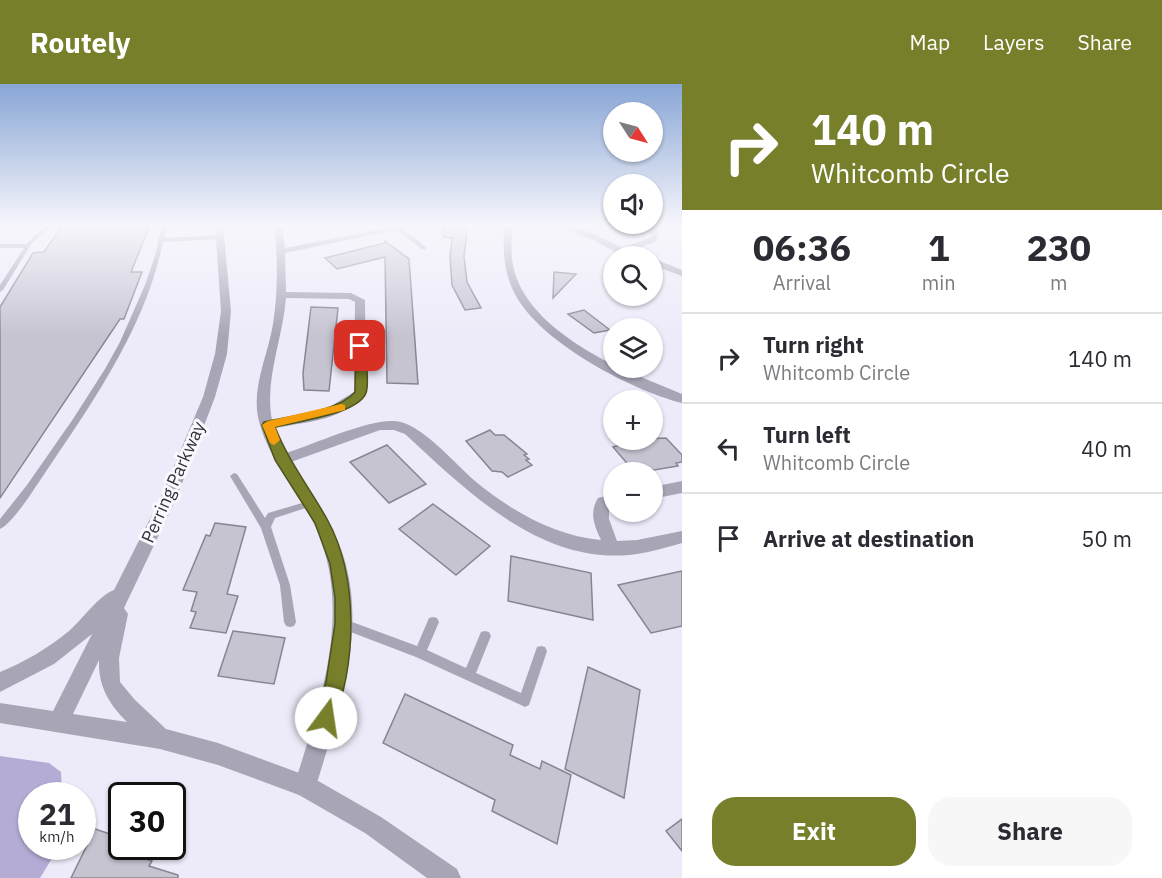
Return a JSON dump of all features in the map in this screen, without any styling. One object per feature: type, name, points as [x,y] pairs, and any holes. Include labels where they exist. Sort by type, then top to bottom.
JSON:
[{"type":"street","name":"Perring Parkway","points":[[58,723],[129,580],[196,433],[218,365],[226,311],[222,262]]},
{"type":"street","points":[[281,262],[278,323],[265,398],[268,425],[282,460],[329,537],[338,564],[343,598],[344,624],[335,682],[304,786]]},
{"type":"street","points":[[509,262],[511,274],[525,302],[544,324],[570,345],[602,364],[682,399]]},
{"type":"street","points":[[663,265],[682,273]]},
{"type":"street","points":[[663,272],[682,280]]},
{"type":"street","points":[[268,425],[342,407],[354,401],[360,393],[360,300],[351,296],[279,295]]},
{"type":"street","points":[[282,460],[379,426],[396,425],[410,431],[471,486],[516,519],[579,545],[612,548],[637,547],[682,537]]},
{"type":"street","points":[[663,491],[682,487]]},
{"type":"street","points":[[603,502],[599,508],[600,517],[612,548]]},
{"type":"street","points":[[0,682],[49,659],[99,615],[129,580]]},
{"type":"street","points":[[129,580],[107,658],[107,675],[110,688],[121,702],[160,738]]},
{"type":"street","points":[[0,713],[160,738],[218,754],[304,786],[373,825],[448,878]]},
{"type":"lane","points":[[0,290],[17,262]]},
{"type":"lane","points":[[0,525],[16,507],[103,381],[139,308],[156,262]]},
{"type":"lane","points":[[234,476],[266,527],[285,585],[290,622]]},
{"type":"lane","points":[[266,527],[271,516],[309,504]]},
{"type":"lane","points":[[420,653],[433,621]]},
{"type":"lane","points":[[344,624],[420,653],[525,701],[541,651]]},
{"type":"lane","points":[[469,675],[485,636]]},
{"type":"shaded area","points":[[0,756],[49,763],[61,772],[61,782],[18,782],[18,860],[51,860],[40,878],[0,878]]},
{"type":"building","points":[[27,262],[135,262],[131,272],[142,272],[124,319],[120,319],[0,498],[0,307]]},
{"type":"building","points":[[329,262],[365,262],[337,269]]},
{"type":"building","points":[[385,262],[409,262],[418,384],[387,383]]},
{"type":"building","points":[[450,262],[465,262],[467,282],[481,308],[465,310],[452,285]]},
{"type":"building","points":[[554,272],[576,274],[553,298]]},
{"type":"building","points":[[311,307],[338,308],[329,391],[304,390],[303,373]]},
{"type":"building","points":[[584,310],[603,325],[603,331],[594,333],[568,314]]},
{"type":"building","points":[[490,430],[495,435],[504,435],[527,454],[524,455],[529,459],[526,460],[532,465],[508,477],[502,472],[492,471],[466,441]]},
{"type":"building","points":[[663,438],[666,438],[682,455],[682,462],[676,463],[678,466],[663,468],[663,462],[626,462],[616,450],[663,450]]},
{"type":"building","points":[[387,445],[426,484],[389,503],[350,462]]},
{"type":"building","points":[[433,504],[490,546],[456,575],[399,529]]},
{"type":"building","points":[[215,523],[246,527],[227,594],[238,596],[226,633],[190,628],[196,612],[191,611],[197,592],[183,590],[206,535],[210,536]]},
{"type":"building","points":[[511,556],[591,573],[593,620],[508,601]]},
{"type":"building","points":[[682,571],[682,626],[651,633],[618,585]]},
{"type":"building","points":[[233,631],[285,638],[274,684],[218,676]]},
{"type":"building","points":[[588,667],[640,690],[624,798],[565,769]]},
{"type":"building","points":[[405,694],[513,745],[510,755],[540,769],[542,761],[571,775],[557,844],[492,811],[495,800],[383,743]]},
{"type":"building","points":[[682,819],[682,851],[666,831]]},
{"type":"building","points":[[96,829],[108,833],[108,860],[149,860],[152,861],[149,866],[178,875],[178,878],[71,878],[80,860],[96,860]]},
{"type":"slow traffic","points":[[274,440],[268,425],[341,407]]},
{"type":"route","points":[[326,718],[335,682],[344,624],[338,564],[329,537],[282,460],[268,425],[342,407],[354,401],[360,393],[360,346]]}]
